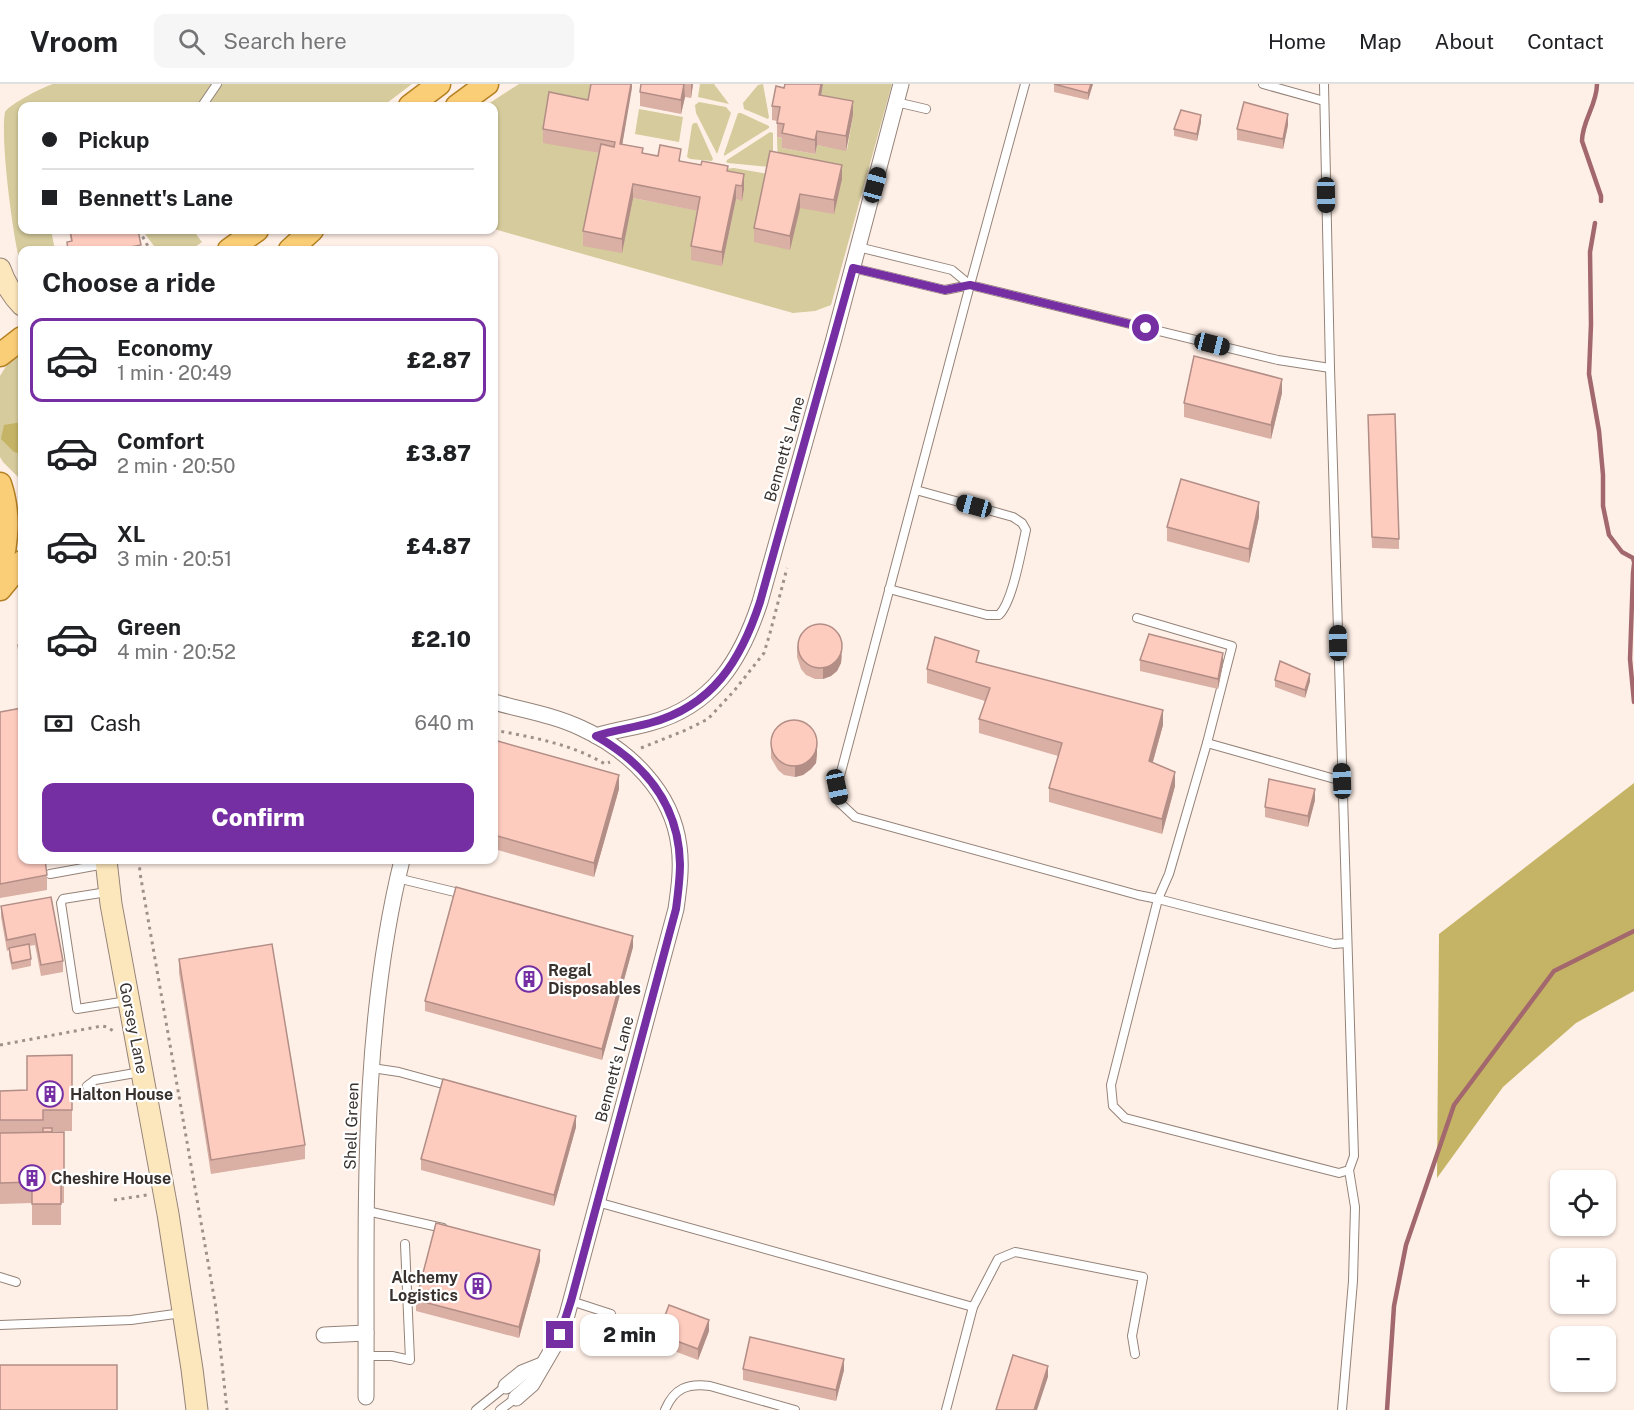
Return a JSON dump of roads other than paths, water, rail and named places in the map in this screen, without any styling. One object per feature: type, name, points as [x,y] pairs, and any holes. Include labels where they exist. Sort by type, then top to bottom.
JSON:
[{"type":"main road","points":[[415,102],[439,84]]},
{"type":"main road","points":[[462,102],[487,84]]},
{"type":"main road","points":[[235,246],[251,234]]},
{"type":"main road","points":[[294,246],[308,234]]},
{"type":"main road","points":[[0,355],[18,341]]},
{"type":"main road","points":[[0,479],[18,493]]},
{"type":"main road","points":[[0,484],[6,503],[7,523],[0,571]]},
{"type":"main road","points":[[0,589],[18,567]]},
{"type":"street","name":"Bennett's Lane","points":[[596,736],[650,723],[681,712],[694,704],[722,678],[745,642],[760,602],[853,268],[901,84]]},
{"type":"street","points":[[0,269],[18,300]]},
{"type":"street","name":"Bennett's Lane","points":[[498,703],[582,728],[618,750],[638,766],[660,793],[675,826],[680,865],[676,909],[571,1301],[562,1330],[553,1348],[532,1384],[516,1398]]},
{"type":"street","name":"Gorsey Lane","points":[[106,864],[128,1001],[164,1192],[197,1410]]},
{"type":"street","name":"Shell Green","points":[[366,1397],[367,1211],[372,1068],[382,965],[401,864]]},
{"type":"street","points":[[324,1335],[366,1333]]},
{"type":"street","points":[[506,1386],[522,1373],[542,1365]]},
{"type":"lane","points":[[205,102],[218,84]]},
{"type":"lane","points":[[1025,84],[837,787],[840,803],[855,817],[1138,895],[1334,944],[1347,943]]},
{"type":"lane","points":[[1263,84],[1324,101]]},
{"type":"lane","points":[[1324,84],[1330,368],[1354,1156],[1349,1170],[1355,1207],[1353,1281],[1342,1410]]},
{"type":"lane","points":[[896,102],[926,109]]},
{"type":"lane","points":[[858,247],[952,270],[970,285]]},
{"type":"lane","points":[[853,268],[945,290],[970,285],[1278,360],[1330,368]]},
{"type":"lane","points":[[890,589],[987,615],[999,615],[1004,609],[1015,577],[1026,530],[1022,523],[1013,517],[915,490]]},
{"type":"lane","points":[[1137,618],[1232,646],[1207,743],[1168,874],[1158,899],[1111,1085],[1113,1106],[1125,1118],[1339,1173],[1349,1170]]},
{"type":"lane","points":[[1207,743],[1342,781]]},
{"type":"lane","points":[[50,874],[97,864]]},
{"type":"lane","points":[[397,878],[476,897]]},
{"type":"lane","points":[[109,892],[63,899],[61,903],[77,1009],[128,1001]]},
{"type":"lane","points":[[372,1068],[399,1072],[454,1086]]},
{"type":"lane","points":[[87,1086],[95,1080],[142,1072]]},
{"type":"lane","points":[[597,1202],[973,1307]]},
{"type":"lane","points":[[367,1211],[455,1231]]},
{"type":"lane","points":[[366,1356],[392,1356],[410,1360],[405,1244]]},
{"type":"lane","points":[[946,1410],[973,1307],[998,1259],[1015,1252],[1143,1277],[1132,1336],[1135,1354]]},
{"type":"lane","points":[[0,1277],[16,1282]]},
{"type":"lane","points":[[571,1301],[610,1314]]},
{"type":"lane","points":[[0,1325],[131,1320],[183,1313]]},
{"type":"lane","points":[[665,1410],[671,1398],[679,1390],[698,1384],[795,1410]]},
{"type":"lane","points":[[476,1410],[506,1386]]},
{"type":"lane","name":"Bennett's Lane","points":[[500,1410],[516,1398]]},
{"type":"waterway","points":[[1597,84],[1595,99],[1584,127],[1582,141],[1601,201]]},
{"type":"waterway","points":[[1595,223],[1590,252],[1589,374],[1599,431],[1603,506],[1609,535],[1622,552],[1633,558],[1634,562]]},
{"type":"waterway","points":[[1634,564],[1630,659],[1634,702]]},
{"type":"waterway","points":[[1387,1410],[1394,1306],[1406,1245],[1454,1105],[1554,971],[1634,931]]},
{"type":"place","name":"Regal Disposables","points":[[529,979]]},
{"type":"place","name":"Halton House","points":[[50,1094]]},
{"type":"place","name":"Cheshire House","points":[[32,1178]]},
{"type":"place","name":"Alchemy Logistics","points":[[478,1286]]}]
